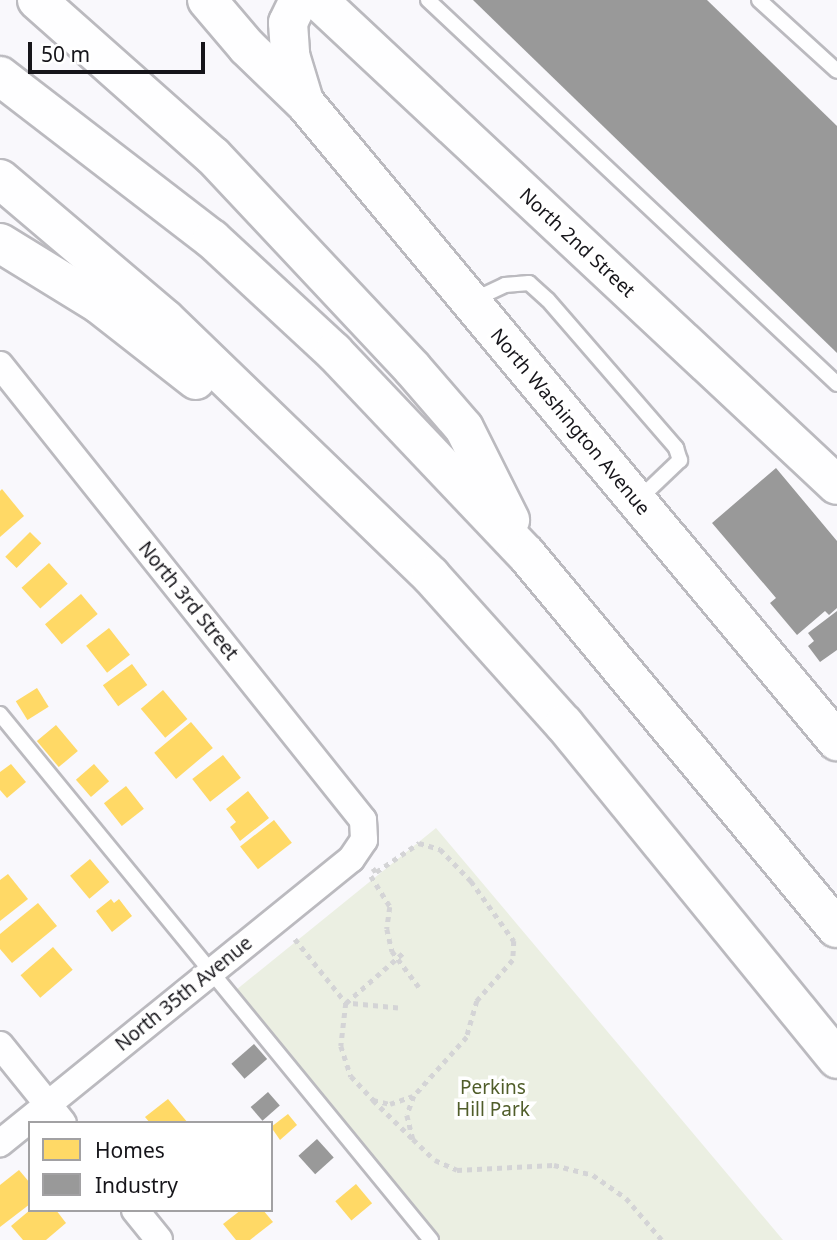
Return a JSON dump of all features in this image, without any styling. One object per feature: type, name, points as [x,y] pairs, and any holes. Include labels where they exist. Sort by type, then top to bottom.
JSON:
[{"type":"main road","points":[[37,0],[214,156],[412,368],[464,428],[526,554]]},
{"type":"main road","name":"North Washington Avenue","points":[[207,0],[247,47],[304,103],[837,741]]},
{"type":"main road","name":"North Washington Avenue","points":[[299,0],[288,23],[290,55],[304,103]]},
{"type":"main road","name":"North 2nd Street","points":[[318,0],[837,485]]},
{"type":"main road","points":[[0,76],[81,135],[251,273],[343,361],[526,554],[837,928]]},
{"type":"main road","points":[[0,179],[165,319],[293,439],[431,576],[531,686],[837,1059]]},
{"type":"main road","points":[[0,243],[99,304],[201,384],[531,686]]},
{"type":"street","name":"North 3rd Street","points":[[0,365],[363,820],[364,840]]},
{"type":"street","name":"North 35th Avenue","points":[[56,1114],[211,972],[351,859],[364,840]]},
{"type":"street","points":[[0,1045],[56,1114]]},
{"type":"street","name":"North 35th Avenue","points":[[0,1143],[28,1128]]},
{"type":"street","points":[[137,1212],[159,1240]]},
{"type":"lane","points":[[428,0],[837,384]]},
{"type":"lane","points":[[759,0],[837,71]]},
{"type":"lane","points":[[470,302],[505,285],[529,284],[548,300],[676,448],[680,460],[636,502]]},
{"type":"lane","points":[[0,714],[431,1240]]},
{"type":"path","points":[[412,1139],[407,1115],[414,1096],[467,1037],[477,1001],[513,960],[514,941],[471,881],[440,849],[419,843],[374,874],[390,907],[388,941],[419,987]]},
{"type":"path","points":[[296,939],[346,1003],[398,1008]]},
{"type":"path","points":[[404,951],[346,1003],[341,1046],[351,1076],[435,1160],[457,1170],[554,1165],[593,1175],[626,1198],[662,1240]]},
{"type":"path","points":[[373,1100],[390,1104],[414,1096]]},
{"type":"green space","name":"Perkins Hill Park","points":[[436,828],[783,1240],[440,1240],[236,990]]},
{"type":"building: Homes","points":[[2,489],[24,516],[0,537],[0,491]]},
{"type":"building: Homes","points":[[30,532],[41,543],[17,568],[5,557]]},
{"type":"building: Homes","points":[[49,563],[68,584],[40,609],[22,588]]},
{"type":"building: Homes","points":[[81,594],[98,614],[62,644],[45,624]]},
{"type":"building: Homes","points":[[109,628],[130,655],[107,673],[86,646]]},
{"type":"building: Homes","points":[[132,664],[147,685],[118,706],[103,685]]},
{"type":"building: Homes","points":[[37,688],[49,707],[27,720],[16,701]]},
{"type":"building: Homes","points":[[163,690],[187,719],[165,738],[141,709]]},
{"type":"building: Homes","points":[[191,722],[213,748],[176,779],[154,753]]},
{"type":"building: Homes","points":[[56,725],[78,751],[59,767],[37,741]]},
{"type":"building: Homes","points":[[223,755],[241,778],[210,802],[192,779]]},
{"type":"building: Homes","points":[[11,764],[26,782],[7,798],[0,790],[0,772]]},
{"type":"building: Homes","points":[[94,764],[109,781],[91,797],[76,780]]},
{"type":"building: Homes","points":[[126,786],[144,809],[122,826],[104,803]]},
{"type":"building: Homes","points":[[248,791],[269,818],[240,841],[230,827],[236,822],[226,809]]},
{"type":"building: Homes","points":[[274,820],[292,843],[258,869],[240,846]]},
{"type":"building: Homes","points":[[90,859],[109,882],[89,899],[70,876]]},
{"type":"building: Homes","points":[[8,874],[28,899],[0,921],[0,880]]},
{"type":"building: Homes","points":[[111,899],[114,903],[119,899],[132,916],[112,932],[96,911]]},
{"type":"building: Homes","points":[[38,903],[57,926],[12,963],[0,949],[0,934]]},
{"type":"building: Homes","points":[[53,947],[73,970],[40,998],[21,975]]},
{"type":"building: Homes","points":[[168,1099],[186,1121],[148,1121],[145,1117]]},
{"type":"building: Homes","points":[[288,1114],[297,1125],[280,1140],[273,1125]]},
{"type":"building: Homes","points":[[19,1170],[28,1181],[28,1206],[0,1227],[0,1185]]},
{"type":"building: Homes","points":[[356,1184],[372,1203],[351,1221],[335,1201]]},
{"type":"building: Homes","points":[[28,1212],[58,1212],[66,1223],[46,1240],[23,1240],[11,1226]]},
{"type":"building: Homes","points":[[238,1212],[265,1212],[273,1222],[250,1240],[236,1240],[223,1224]]},
{"type":"building: Industry","points":[[473,0],[707,0],[837,126],[837,353]]},
{"type":"building: Industry","points":[[776,468],[837,541],[837,608],[829,615],[825,611],[797,635],[770,603],[776,598],[712,523]]},
{"type":"building: Industry","points":[[837,611],[837,650],[820,662],[808,646],[814,641],[808,633]]},
{"type":"building: Industry","points":[[254,1044],[267,1059],[244,1079],[231,1064]]},
{"type":"building: Industry","points":[[268,1092],[280,1106],[262,1121],[251,1107]]},
{"type":"building: Industry","points":[[317,1139],[334,1158],[315,1174],[298,1156]]}]
